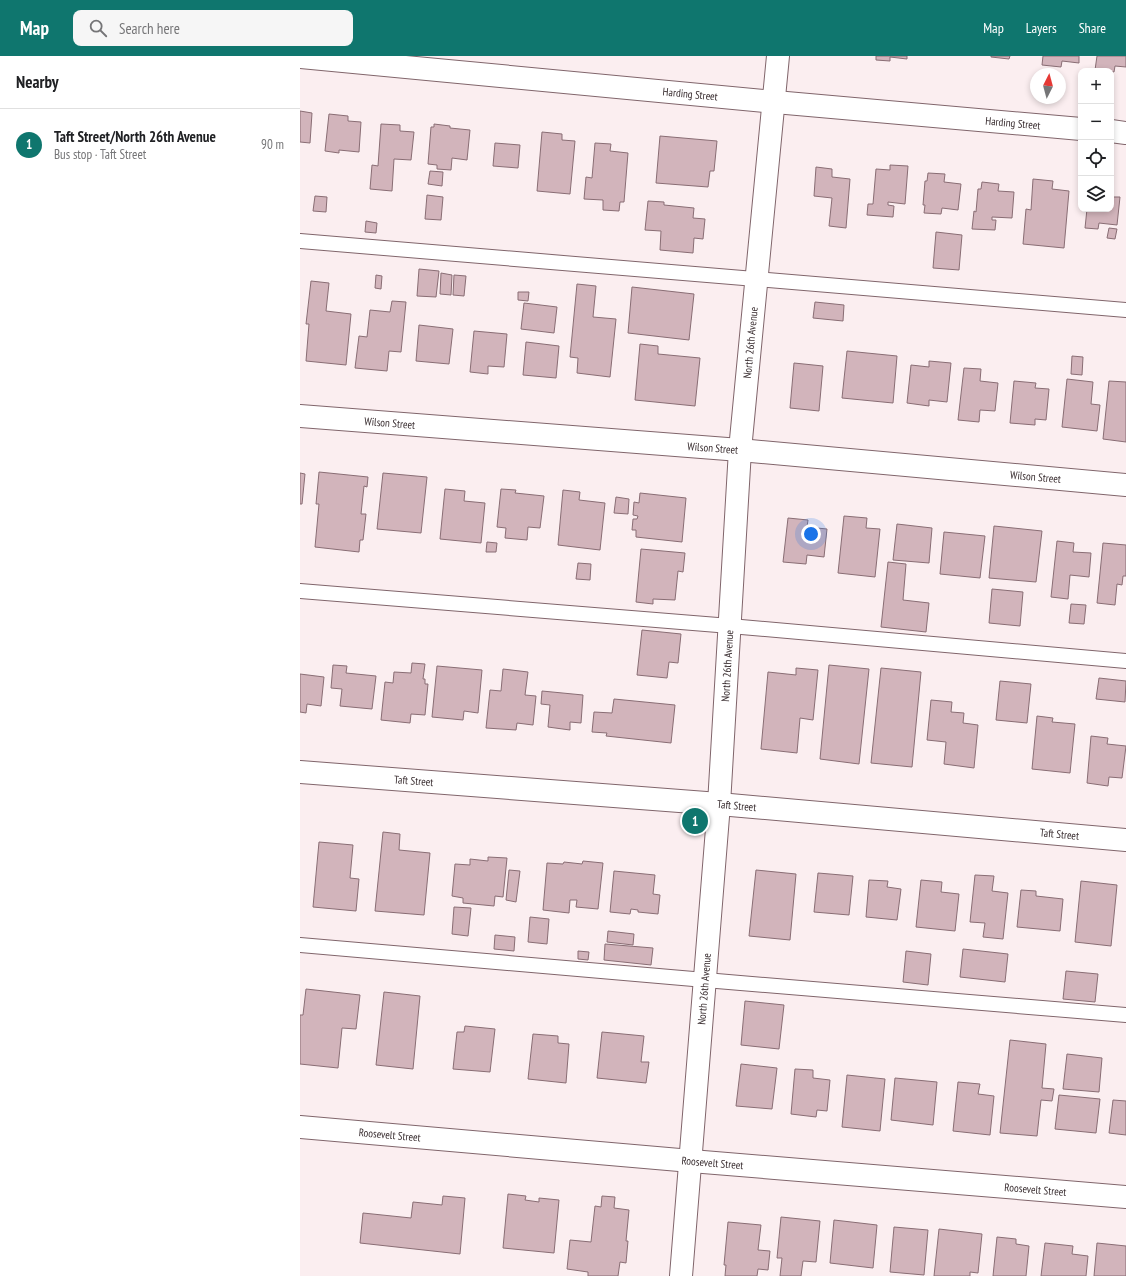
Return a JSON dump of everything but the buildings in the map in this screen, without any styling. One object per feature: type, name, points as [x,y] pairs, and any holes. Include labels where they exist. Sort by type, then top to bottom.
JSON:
[{"type":"street","name":"North 26th Avenue","points":[[681,1276],[719,804],[740,450],[775,102],[778,56]]},
{"type":"street","name":"Harding Street","points":[[300,57],[1078,129]]},
{"type":"street","points":[[1114,131],[1126,133]]},
{"type":"street","name":"Wilson Street","points":[[300,416],[740,450],[1126,485]]},
{"type":"street","name":"Taft Street","points":[[300,772],[719,804],[1126,840]]},
{"type":"street","name":"Roosevelt Street","points":[[300,1127],[1126,1197]]},
{"type":"lane","points":[[300,240],[1126,310]]},
{"type":"lane","points":[[300,591],[730,626],[1126,661]]},
{"type":"lane","points":[[300,945],[1126,1015]]},
{"type":"place","name":"Taft Street/North 26th Avenue","points":[[695,821]]}]
